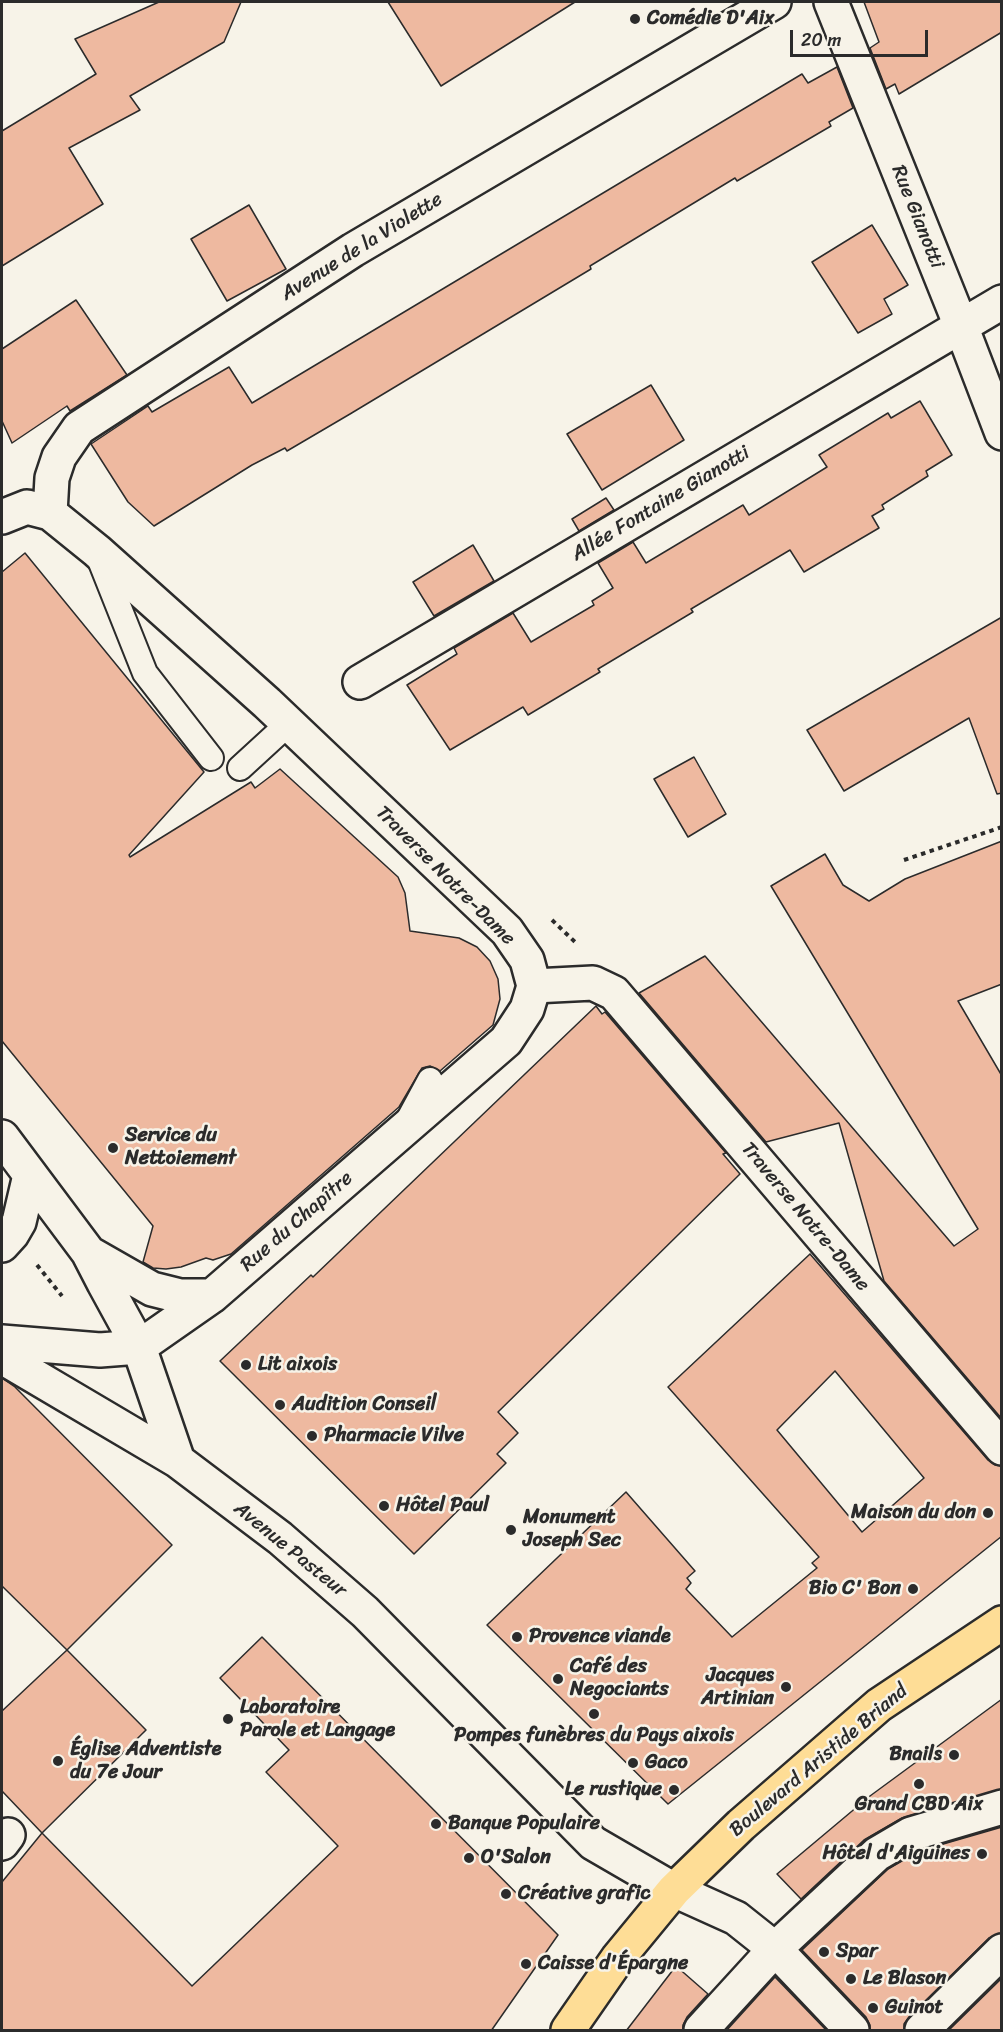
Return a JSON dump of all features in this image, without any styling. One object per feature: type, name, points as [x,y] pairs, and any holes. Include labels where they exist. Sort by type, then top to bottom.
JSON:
[{"type":"main road","name":"Boulevard Aristide Briand","points":[[568,2031],[618,1958],[674,1890],[741,1825],[879,1705],[1002,1623]]},
{"type":"street","name":"Avenue de la Violette","points":[[50,513],[52,478],[59,457],[79,428],[353,250],[774,2]]},
{"type":"street","name":"Rue Gianotti","points":[[831,2],[962,326],[1002,433]]},
{"type":"street","name":"Allée Fontaine Gianotti","points":[[360,682],[1002,302]]},
{"type":"street","points":[[2,517],[27,507],[50,513]]},
{"type":"street","name":"Traverse Notre-Dame","points":[[50,513],[97,551],[267,703],[507,931],[527,960],[534,986],[593,983],[614,993],[1002,1448]]},
{"type":"street","name":"Rue du Chapître","points":[[139,1347],[212,1296],[506,1041],[527,1009],[534,986]]},
{"type":"street","points":[[2,1137],[88,1252],[139,1347],[178,1461]]},
{"type":"street","points":[[2,1245],[19,1222],[30,1175]]},
{"type":"street","points":[[88,1252],[152,1289],[180,1296],[212,1296]]},
{"type":"street","points":[[2,1342],[100,1350],[139,1347]]},
{"type":"street","name":"Avenue Pasteur","points":[[2,1357],[178,1461],[280,1538],[365,1612],[593,1843],[674,1890],[736,1918],[775,1949],[852,2031]]},
{"type":"street","points":[[701,2031],[775,1949],[877,1854],[911,1834],[1002,1807]]},
{"type":"street","points":[[922,2031],[1002,1951]]},
{"type":"lane","points":[[97,551],[144,673],[211,758]]},
{"type":"lane","points":[[240,768],[288,724]]},
{"type":"lane","points":[[401,1132],[430,1080]]},
{"type":"path","points":[[904,860],[1002,827]]},
{"type":"building","points":[[159,2],[241,2],[224,42],[130,96],[140,110],[69,148],[103,204],[2,266],[2,131],[96,74],[75,39]]},
{"type":"building","points":[[388,2],[575,2],[441,86]]},
{"type":"building","points":[[864,2],[1002,2],[1002,32],[899,94],[895,84],[886,89],[870,48],[879,42]]},
{"type":"building","points":[[837,67],[853,108],[829,122],[831,126],[737,181],[735,178],[590,266],[591,269],[350,414],[287,451],[285,448],[252,465],[154,526],[128,502],[91,444],[148,406],[152,412],[229,367],[252,403],[802,74],[808,83]]},
{"type":"building","points":[[249,205],[286,269],[227,301],[191,239]]},
{"type":"building","points":[[872,225],[908,285],[884,299],[892,314],[858,333],[812,262]]},
{"type":"building","points":[[76,300],[127,375],[70,411],[67,406],[12,443],[2,421],[2,349]]},
{"type":"building","points":[[651,385],[684,440],[602,490],[567,434]]},
{"type":"building","points":[[920,401],[952,455],[926,471],[928,476],[882,505],[884,509],[872,516],[879,528],[804,572],[790,550],[691,609],[693,612],[598,669],[600,672],[528,715],[523,707],[450,750],[407,685],[457,654],[454,648],[513,613],[531,642],[594,605],[592,601],[613,588],[598,563],[633,542],[646,563],[743,505],[749,515],[827,467],[819,455],[888,413],[891,418]]},
{"type":"building","points":[[606,498],[614,510],[579,531],[572,519]]},
{"type":"building","points":[[473,545],[494,581],[434,616],[413,582]]},
{"type":"building","points":[[25,553],[204,772],[129,855],[130,857],[251,782],[255,788],[280,769],[398,877],[405,893],[410,931],[459,938],[477,947],[490,961],[498,979],[500,999],[493,1025],[440,1071],[430,1066],[422,1068],[399,1107],[231,1254],[213,1260],[206,1258],[181,1267],[166,1269],[153,1268],[143,1262],[153,1226],[2,1041],[2,572]]},
{"type":"building","points":[[1002,617],[1002,793],[997,794],[969,718],[844,791],[807,730]]},
{"type":"building","points":[[694,757],[726,814],[688,837],[654,779]]},
{"type":"building","points":[[1002,841],[1002,984],[958,1001],[1002,1076],[1002,1419],[884,1281],[839,1123],[766,1142],[639,993],[705,956],[954,1246],[978,1229],[771,886],[825,854],[843,885],[869,901],[905,879]]},
{"type":"building","points":[[596,1006],[602,1014],[605,1012],[726,1153],[723,1154],[740,1174],[498,1412],[518,1433],[497,1454],[506,1463],[414,1554],[220,1361],[311,1275],[313,1277]]},
{"type":"building","points":[[810,1254],[988,1460],[995,1465],[1002,1466],[1002,1536],[668,1804],[487,1625],[626,1492],[695,1571],[687,1578],[691,1583],[686,1589],[732,1637],[817,1568],[812,1563],[819,1557],[668,1387]],"holes":[[[835,1371],[924,1478],[862,1532],[777,1430]]]},
{"type":"building","points":[[2,1378],[15,1387],[172,1545],[67,1650],[2,1586]]},
{"type":"building","points":[[262,1637],[558,1935],[491,2031],[2,2031],[2,1882],[42,1833],[192,1986],[338,1846],[266,1772],[289,1750],[220,1678]]},
{"type":"building","name":"Église Adventiste du 7e Jour","points":[[67,1650],[146,1730],[42,1833],[2,1791],[2,1711]]},
{"type":"building","points":[[1002,1699],[1002,1789],[902,1818],[864,1840],[801,1899],[777,1874],[870,1796]]},
{"type":"building","points":[[1002,1827],[1002,1933],[989,1938],[909,2017],[904,2024],[904,2031],[870,2031],[866,2017],[802,1950],[888,1869],[919,1851]]},
{"type":"building","points":[[676,1966],[708,1994],[687,2017],[683,2031],[626,2031]]},
{"type":"building","points":[[775,1977],[827,2031],[726,2031]]},
{"type":"building","points":[[1002,1978],[1002,2031],[948,2031]]},
{"type":"place","name":"Comédie D'Aix","points":[[635,19]]},
{"type":"place","name":"Service du Nettoiement","points":[[113,1148]]},
{"type":"place","name":"Lit aixois","points":[[246,1365]]},
{"type":"place","name":"Audition Conseil","points":[[280,1405]]},
{"type":"place","name":"Pharmacie Vilve","points":[[312,1436]]},
{"type":"place","name":"Hôtel Paul","points":[[384,1506]]},
{"type":"place","name":"Maison du don","points":[[988,1513]]},
{"type":"place","name":"Monument Joseph Sec","points":[[511,1530]]},
{"type":"place","name":"Bio C' Bon","points":[[913,1589]]},
{"type":"place","name":"Provence viande","points":[[517,1637]]},
{"type":"place","name":"Café des Negociants","points":[[558,1679]]},
{"type":"place","name":"Jacques Artinian","points":[[786,1687]]},
{"type":"place","name":"Pompes funèbres du Pays aixois","points":[[594,1714]]},
{"type":"place","name":"Laboratoire Parole et Langage","points":[[228,1719]]},
{"type":"place","name":"Bnails","points":[[954,1755]]},
{"type":"place","name":"Église Adventiste du 7e Jour","points":[[58,1761]]},
{"type":"place","name":"Gaco","points":[[633,1763]]},
{"type":"place","name":"Grand CBD Aix","points":[[919,1784]]},
{"type":"place","name":"Le rustique","points":[[674,1790]]},
{"type":"place","name":"Banque Populaire","points":[[436,1824]]},
{"type":"place","name":"Hôtel d'Aiguines","points":[[982,1854]]},
{"type":"place","name":"O'Salon","points":[[469,1858]]},
{"type":"place","name":"Créative grafic","points":[[506,1894]]},
{"type":"place","name":"Spar","points":[[824,1952]]},
{"type":"place","name":"Caisse d'Épargne","points":[[526,1964]]},
{"type":"place","name":"Le Blason","points":[[851,1979]]},
{"type":"place","name":"Guinot","points":[[873,2008]]}]
